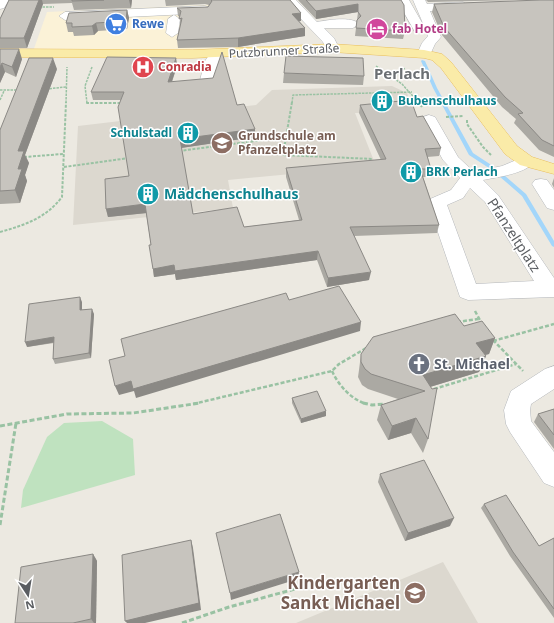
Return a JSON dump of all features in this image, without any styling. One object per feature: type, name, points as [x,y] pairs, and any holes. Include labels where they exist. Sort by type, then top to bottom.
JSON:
[{"type":"main road","name":"Putzbrunner Straße","points":[[0,53],[217,54],[332,48],[426,48]]},
{"type":"main road","points":[[426,48],[436,58],[446,64],[509,147],[526,161],[554,169]]},
{"type":"street","points":[[0,5],[3,0]]},
{"type":"street","points":[[289,0],[329,41],[332,48]]},
{"type":"street","points":[[403,0],[419,30],[426,48],[435,37],[421,4],[474,5]]},
{"type":"street","points":[[65,16],[205,10]]},
{"type":"street","points":[[172,33],[174,19]]},
{"type":"street","points":[[315,26],[332,23],[353,24]]},
{"type":"street","points":[[207,80],[212,61],[217,54]]},
{"type":"street","name":"Pfanzeltplatz","points":[[435,118],[451,160],[477,177],[544,281],[554,288]]},
{"type":"street","points":[[468,292],[437,203],[457,194],[477,177],[507,170],[526,161]]},
{"type":"street","points":[[541,184],[554,204]]},
{"type":"street","name":"Pfanzeltplatz","points":[[468,292],[554,288]]},
{"type":"street","points":[[547,381],[520,398],[517,417],[524,432],[554,474]]},
{"type":"path","points":[[373,64],[395,77],[412,92],[435,118],[458,116]]},
{"type":"path","points":[[0,232],[37,220],[54,209],[62,196],[68,66]]},
{"type":"path","points":[[92,66],[85,86],[87,103],[127,103]]},
{"type":"path","points":[[43,89],[66,88]]},
{"type":"path","points":[[0,90],[20,90]]},
{"type":"path","points":[[0,100],[4,91]]},
{"type":"path","points":[[373,159],[283,155],[293,95],[412,92]]},
{"type":"path","points":[[177,152],[286,137]]},
{"type":"path","points":[[24,157],[63,154]]},
{"type":"path","points":[[64,167],[130,158]]},
{"type":"path","points":[[468,292],[478,319],[486,330]]},
{"type":"path","points":[[452,323],[478,319]]},
{"type":"path","points":[[493,341],[554,324]]},
{"type":"path","points":[[490,335],[493,341],[516,364],[547,381]]},
{"type":"path","points":[[0,426],[32,419],[67,414],[132,413],[201,403],[332,371],[339,364],[370,346]]},
{"type":"path","points":[[433,390],[516,364]]},
{"type":"path","points":[[332,371],[339,383],[356,400],[369,406],[390,403]]},
{"type":"path","points":[[0,525],[16,423]]},
{"type":"path","points":[[182,623],[229,607],[306,586]]},
{"type":"shaded area","points":[[225,4],[231,56],[31,57],[47,12]]},
{"type":"shaded area","name":"Grundschule am Pfanzeltplatz","points":[[392,86],[407,93],[414,112],[355,113],[376,166],[228,180],[233,208],[73,225],[78,126],[256,105],[272,90]]},
{"type":"shaded area","name":"Kindergarten Sankt Michael","points":[[443,562],[478,623],[296,623]]},
{"type":"green space","points":[[102,421],[133,439],[135,475],[21,508],[23,490],[47,437],[64,423]]},
{"type":"building","points":[[9,0],[39,0],[24,38],[0,38],[0,19]]},
{"type":"building","points":[[72,0],[104,0],[72,1]]},
{"type":"building","points":[[211,0],[290,0],[301,13],[292,14],[305,28],[238,38],[177,40],[182,18],[179,19],[181,11],[177,8],[208,7],[212,1]]},
{"type":"building","points":[[306,0],[401,0],[404,5],[405,31],[356,28],[357,20],[361,16],[358,12],[358,4],[316,11]]},
{"type":"building","points":[[554,0],[554,146],[542,140],[518,114],[523,113],[505,97],[444,27],[434,4]]},
{"type":"building","points":[[127,10],[126,21],[96,23],[92,26],[72,27],[72,23],[66,23],[69,13]]},
{"type":"building","points":[[0,49],[19,49],[12,67],[2,63],[0,67]]},
{"type":"building","points":[[222,52],[237,105],[244,104],[255,129],[180,139],[193,214],[237,207],[244,227],[302,220],[286,168],[386,159],[360,105],[411,100],[417,117],[423,116],[441,148],[425,149],[431,169],[420,169],[439,225],[350,227],[371,272],[328,278],[318,251],[175,271],[174,265],[153,269],[145,204],[106,209],[105,179],[129,176],[118,107],[124,92],[91,92],[107,57],[176,58],[168,82],[213,78]]},
{"type":"building","points":[[286,56],[363,58],[364,76],[284,73]]},
{"type":"building","points":[[29,58],[53,58],[18,151],[24,151],[18,169],[22,169],[15,190],[0,191],[0,130]]},
{"type":"building","points":[[339,286],[361,322],[133,389],[131,381],[115,386],[109,360],[125,356],[121,339],[286,293],[289,300]]},
{"type":"building","points":[[80,297],[80,310],[92,309],[89,353],[53,359],[54,337],[25,342],[29,304]]},
{"type":"building","points":[[455,314],[464,326],[482,321],[495,338],[476,343],[486,356],[423,375],[432,389],[437,388],[428,439],[416,418],[392,426],[381,405],[425,391],[371,374],[365,369],[361,362],[361,354],[373,337]]},
{"type":"building","points":[[317,391],[326,411],[301,419],[292,398]]},
{"type":"building","points":[[554,409],[554,435],[538,414]]},
{"type":"building","points":[[424,460],[454,518],[408,533],[380,474]]},
{"type":"building","points":[[506,495],[539,546],[554,538],[554,609],[513,552],[484,504]]},
{"type":"building","points":[[280,514],[299,572],[230,593],[216,533]]},
{"type":"building","points":[[191,540],[199,603],[125,621],[122,555]]},
{"type":"building","points":[[93,554],[91,619],[73,623],[15,623],[21,567]]},
{"type":"waterway","points":[[423,61],[435,88],[471,154],[494,169],[524,195],[554,245]]},
{"type":"place","name":"Rewe","points":[[116,24]]},
{"type":"place","name":"fab Hotel","points":[[377,29]]},
{"type":"place","name":"Conradia","points":[[143,67]]},
{"type":"place","name":"Bubenschulhaus","points":[[382,101]]},
{"type":"place","name":"Schulstadl","points":[[188,133]]},
{"type":"place","name":"Grundschule am Pfanzeltplatz","points":[[222,143]]},
{"type":"place","name":"BRK Perlach","points":[[411,172]]},
{"type":"place","name":"Mädchenschulhaus","points":[[148,194]]},
{"type":"place","name":"St. Michael","points":[[419,364]]},
{"type":"place","name":"Kindergarten Sankt Michael","points":[[415,593]]},
{"type":"district","name":"Perlach","points":[[402,74]]}]
